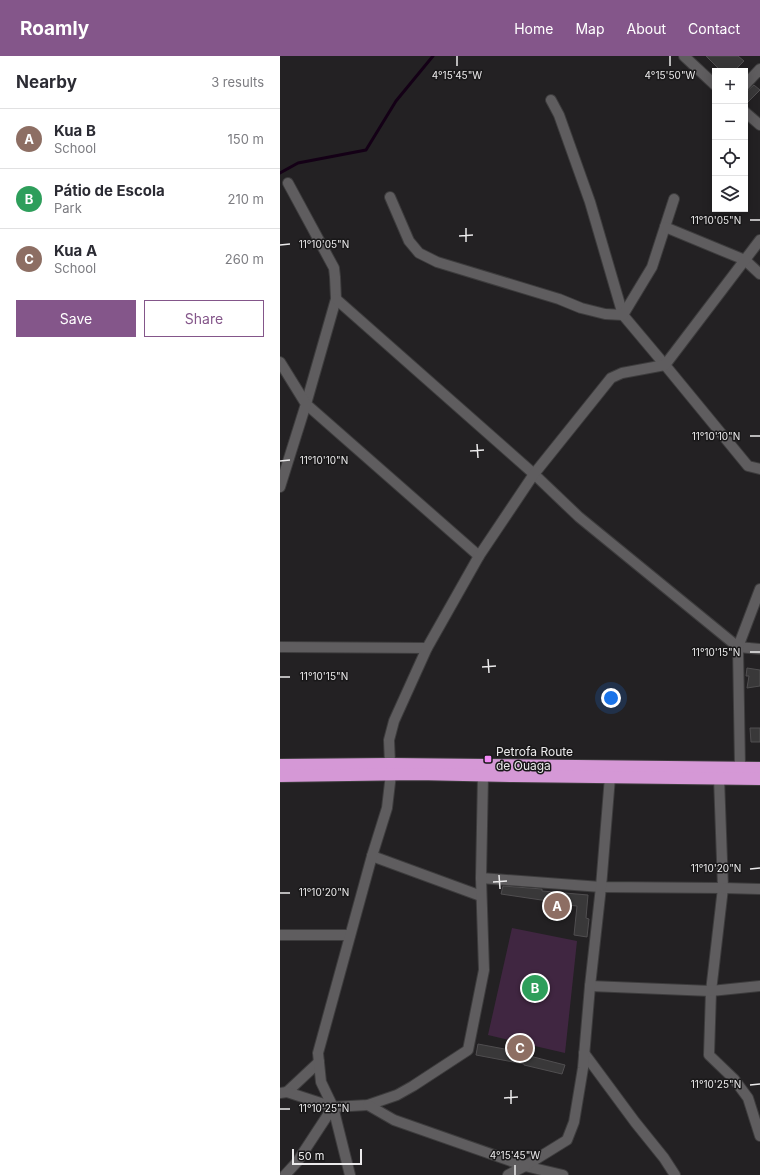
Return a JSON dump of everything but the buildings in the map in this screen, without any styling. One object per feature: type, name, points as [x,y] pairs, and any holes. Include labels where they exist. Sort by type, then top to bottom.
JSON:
[{"type":"highway","points":[[280,765],[451,770],[760,768]]},
{"type":"highway","points":[[280,776],[391,769]]},
{"type":"highway","points":[[451,770],[483,775],[760,779]]},
{"type":"street","points":[[684,56],[712,82]]},
{"type":"street","points":[[748,83],[760,69]]},
{"type":"street","points":[[551,100],[559,115],[590,202],[623,315],[748,466],[760,469]]},
{"type":"street","points":[[748,115],[760,125]]},
{"type":"street","points":[[280,487],[306,404],[336,299],[334,268],[288,183]]},
{"type":"street","points":[[390,197],[409,241],[419,253],[437,262],[560,299],[581,308],[605,314],[623,315]]},
{"type":"street","points":[[623,315],[652,267],[674,199]]},
{"type":"street","points":[[665,227],[746,260],[760,274]]},
{"type":"street","points":[[350,1175],[333,1107],[321,1082],[318,1053],[372,856],[387,808],[391,769],[389,740],[394,721],[427,648],[479,556],[534,474],[611,378],[622,373],[665,365],[760,240]]},
{"type":"street","points":[[336,299],[534,474],[579,517],[738,647],[760,649]]},
{"type":"street","points":[[280,362],[306,404],[479,556]]},
{"type":"street","points":[[740,767],[738,647],[760,589]]},
{"type":"street","points":[[280,647],[427,648]]},
{"type":"street","points":[[284,1093],[333,1107],[368,1105],[396,1095],[413,1086],[468,1050],[484,970],[481,878],[483,775]]},
{"type":"street","points":[[508,1175],[567,1140],[574,1122],[583,1068],[601,887],[610,777]]},
{"type":"street","points":[[719,778],[723,888],[711,991],[709,1055],[734,1079],[748,1098],[760,1136]]},
{"type":"street","points":[[372,856],[482,896]]},
{"type":"street","points":[[481,878],[601,887],[723,888],[760,890]]},
{"type":"street","points":[[280,935],[350,935]]},
{"type":"street","points":[[590,986],[711,991],[760,986]]},
{"type":"street","points":[[584,1053],[676,1175]]},
{"type":"street","points":[[284,1093],[319,1062]]},
{"type":"street","points":[[368,1105],[394,1120],[525,1166],[564,1175]]},
{"type":"street","points":[[285,1175],[297,1162],[333,1107]]},
{"type":"shaded area","points":[[512,928],[577,941],[565,1053],[488,1035]]},
{"type":"waterway","points":[[280,173],[298,163],[366,150],[396,101],[433,56]]},
{"type":"place","name":"Petrofa Route de Ouaga","points":[[488,759]]},
{"type":"place","name":"Kua B","points":[[557,906]]},
{"type":"place","name":"Pátio de Escola","points":[[535,988]]},
{"type":"place","name":"Kua A","points":[[520,1048]]}]
